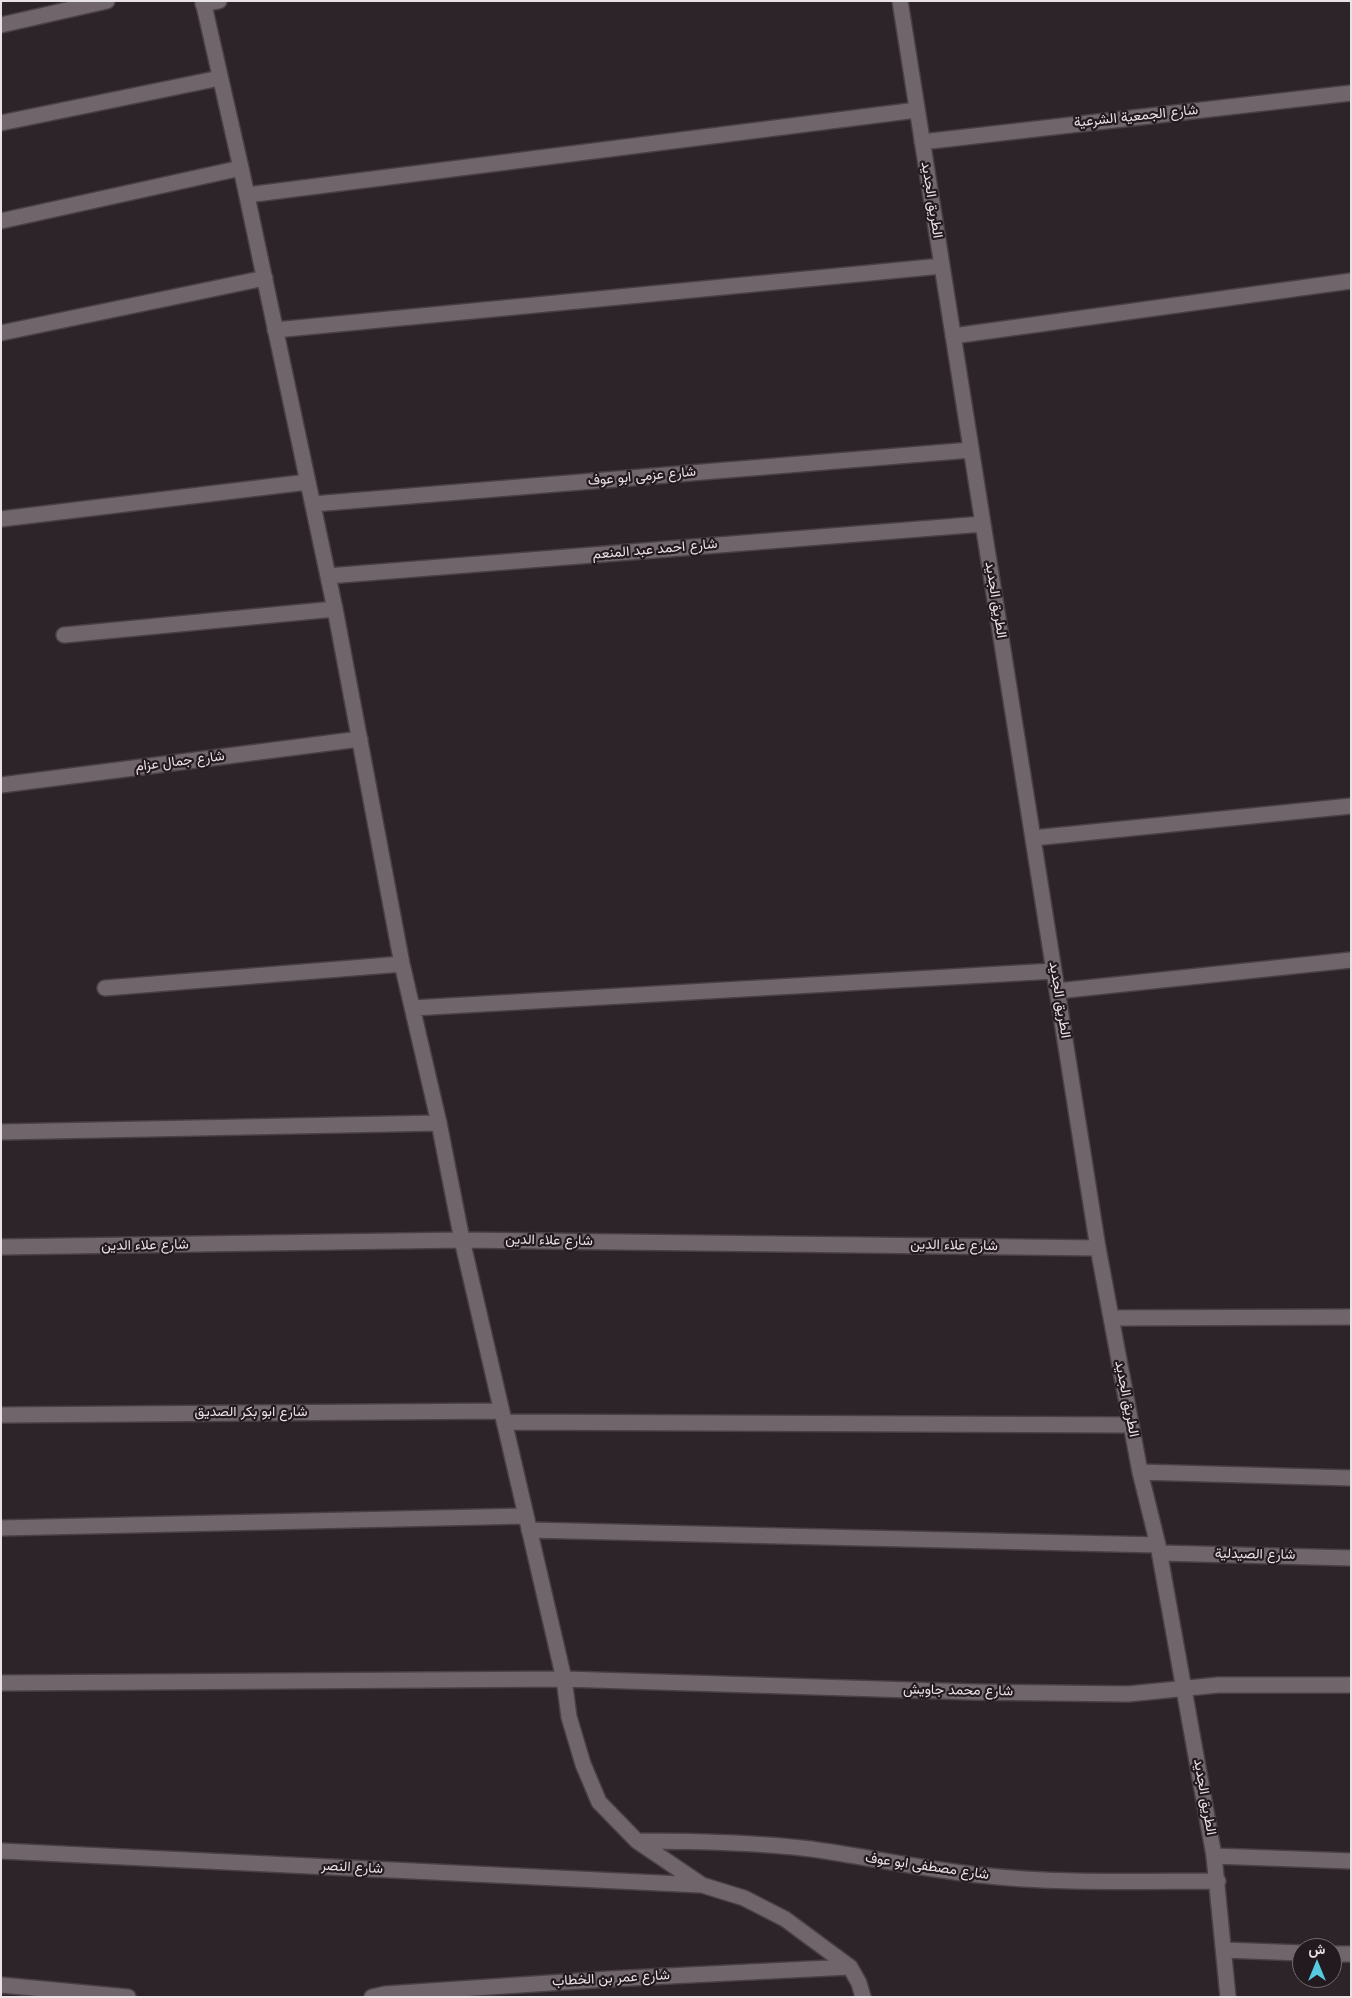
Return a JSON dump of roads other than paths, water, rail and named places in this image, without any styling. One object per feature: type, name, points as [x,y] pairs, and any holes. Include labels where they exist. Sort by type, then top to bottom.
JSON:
[{"type":"street","points":[[1,25],[107,1]]},
{"type":"street","points":[[219,1],[203,2],[247,195],[335,609],[402,964],[439,1123],[462,1240],[564,1679],[569,1717],[584,1764],[599,1802],[637,1841],[702,1886],[744,1898],[786,1919],[850,1967],[859,1983],[863,1997]]},
{"type":"street","name":"الطريق الجديد","points":[[900,1],[1098,1248],[1140,1472],[1159,1549],[1214,1856],[1218,1881],[1228,1997]]},
{"type":"street","points":[[1,123],[220,78]]},
{"type":"street","name":"شارع الجمعية الشرعية","points":[[922,142],[1351,93]]},
{"type":"street","points":[[247,195],[917,110]]},
{"type":"street","points":[[1,221],[241,168]]},
{"type":"street","points":[[275,330],[942,266]]},
{"type":"street","points":[[1,333],[265,278]]},
{"type":"street","points":[[953,336],[1351,281]]},
{"type":"street","name":"شارع عزمى ابو عوف","points":[[313,504],[971,450]]},
{"type":"street","points":[[1,519],[308,482]]},
{"type":"street","name":"شارع احمد عبد المنعم","points":[[328,576],[983,524]]},
{"type":"street","points":[[64,635],[335,609]]},
{"type":"street","name":"شارع جمال عزام","points":[[1,785],[360,739]]},
{"type":"street","points":[[1033,838],[1351,806]]},
{"type":"street","points":[[1057,991],[1351,960]]},
{"type":"street","points":[[105,988],[402,964]]},
{"type":"street","points":[[413,1008],[1054,971]]},
{"type":"street","points":[[1,1132],[439,1123]]},
{"type":"street","name":"شارع علاء الدين","points":[[1,1247],[462,1240],[1098,1248]]},
{"type":"street","points":[[1111,1318],[1351,1317]]},
{"type":"street","name":"شارع ابو بكر الصديق","points":[[1,1415],[503,1417],[1131,1425]]},
{"type":"street","points":[[1140,1472],[1351,1478]]},
{"type":"street","name":"شارع الصيدلية","points":[[1,1528],[528,1523],[1351,1558]]},
{"type":"street","name":"شارع محمد جاويش","points":[[1,1683],[564,1679],[974,1692],[1128,1694],[1218,1686],[1351,1685]]},
{"type":"street","name":"شارع مصطفى ابو عوف","points":[[637,1841],[699,1841],[809,1849],[978,1875],[1021,1879],[1070,1881],[1218,1881]]},
{"type":"street","name":"شارع النصر","points":[[1,1851],[702,1886]]},
{"type":"street","points":[[1214,1856],[1351,1861]]},
{"type":"street","points":[[1224,1950],[1292,1953]]},
{"type":"street","name":"شارع عمر بن الخطاب","points":[[372,1997],[384,1994],[609,1979],[850,1967]]},
{"type":"street","points":[[1,1985],[128,1997]]}]
